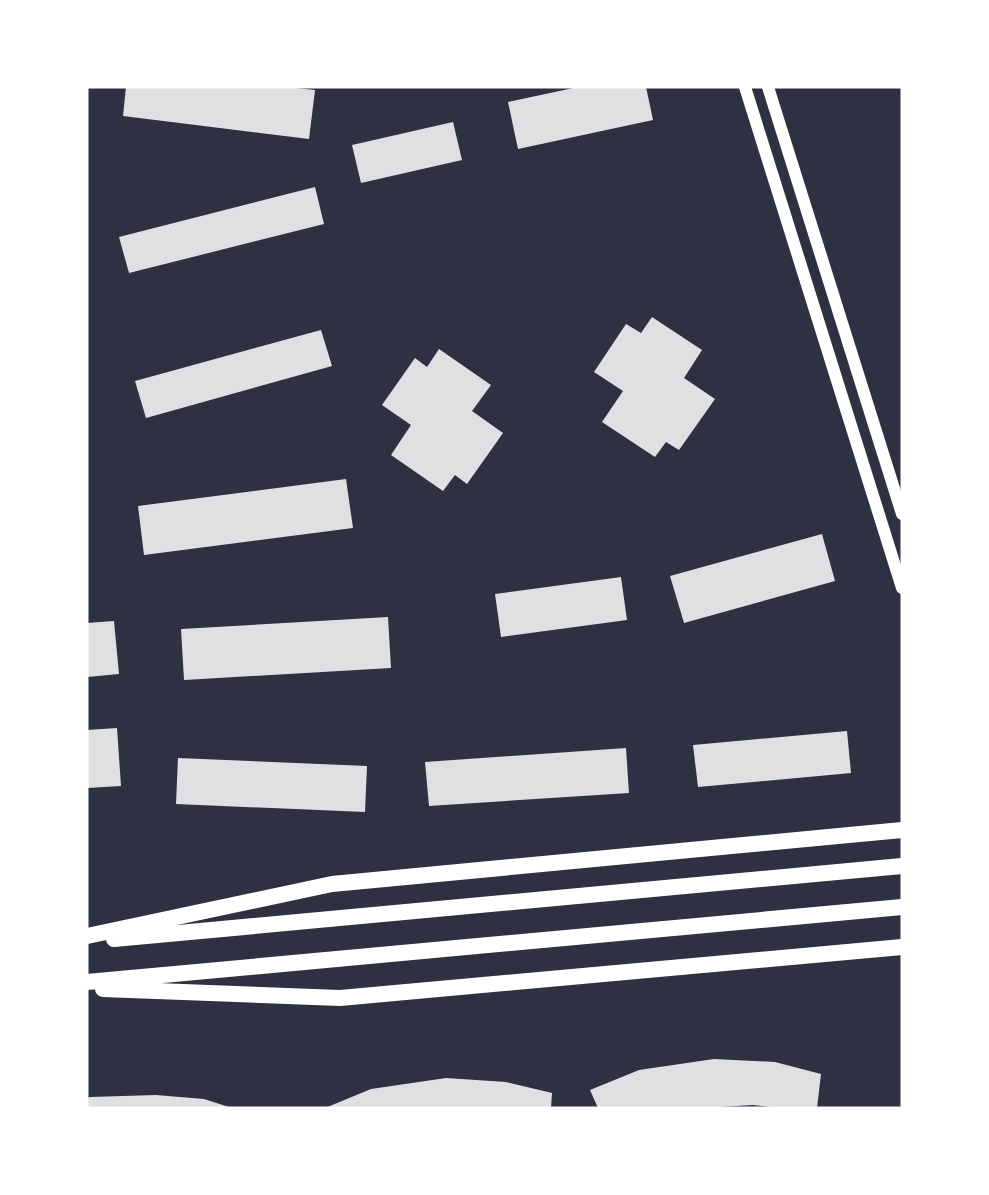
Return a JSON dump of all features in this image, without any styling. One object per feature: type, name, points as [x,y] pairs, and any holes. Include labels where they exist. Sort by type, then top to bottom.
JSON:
[{"type":"highway","points":[[87,936],[332,884],[902,830]]},
{"type":"highway","points":[[87,942],[902,866]]},
{"type":"highway","points":[[87,982],[902,907]]},
{"type":"highway","points":[[87,989],[340,998],[902,947]]},
{"type":"main road","points":[[745,87],[902,588]]},
{"type":"main road","points":[[768,87],[902,514]]},
{"type":"building","points":[[126,87],[286,87],[315,90],[309,139],[123,116]]},
{"type":"building","points":[[578,87],[646,87],[653,120],[518,149],[508,102]]},
{"type":"building","points":[[453,122],[462,160],[361,183],[352,145]]},
{"type":"building","points":[[315,187],[324,224],[129,273],[119,237]]},
{"type":"building","points":[[652,317],[702,350],[684,378],[715,399],[679,450],[666,442],[655,457],[602,422],[623,391],[594,372],[626,324],[641,333]]},
{"type":"building","points":[[321,330],[332,366],[146,418],[135,381]]},
{"type":"building","points":[[439,349],[491,385],[472,411],[503,433],[467,484],[455,475],[443,491],[391,455],[411,425],[382,405],[415,358],[427,367]]},
{"type":"building","points":[[346,479],[353,528],[144,555],[138,506]]},
{"type":"building","points":[[822,534],[835,581],[684,623],[670,576]]},
{"type":"building","points":[[621,577],[627,620],[501,637],[495,594]]},
{"type":"building","points":[[388,617],[391,668],[184,680],[181,629]]},
{"type":"building","points":[[114,621],[119,674],[87,677],[87,623]]},
{"type":"building","points":[[117,728],[121,786],[87,788],[87,730]]},
{"type":"building","points":[[847,731],[851,773],[698,787],[693,745]]},
{"type":"building","points":[[626,748],[629,793],[429,806],[425,762]]},
{"type":"building","points":[[178,758],[367,766],[365,812],[176,804]]},
{"type":"building","points":[[714,1059],[775,1062],[821,1074],[817,1108],[778,1108],[753,1105],[703,1108],[598,1108],[590,1090],[639,1070]]},
{"type":"building","points":[[446,1078],[506,1082],[552,1093],[551,1108],[325,1108],[371,1089]]},
{"type":"building","points":[[156,1095],[204,1099],[232,1108],[87,1108],[87,1098],[90,1097]]}]
